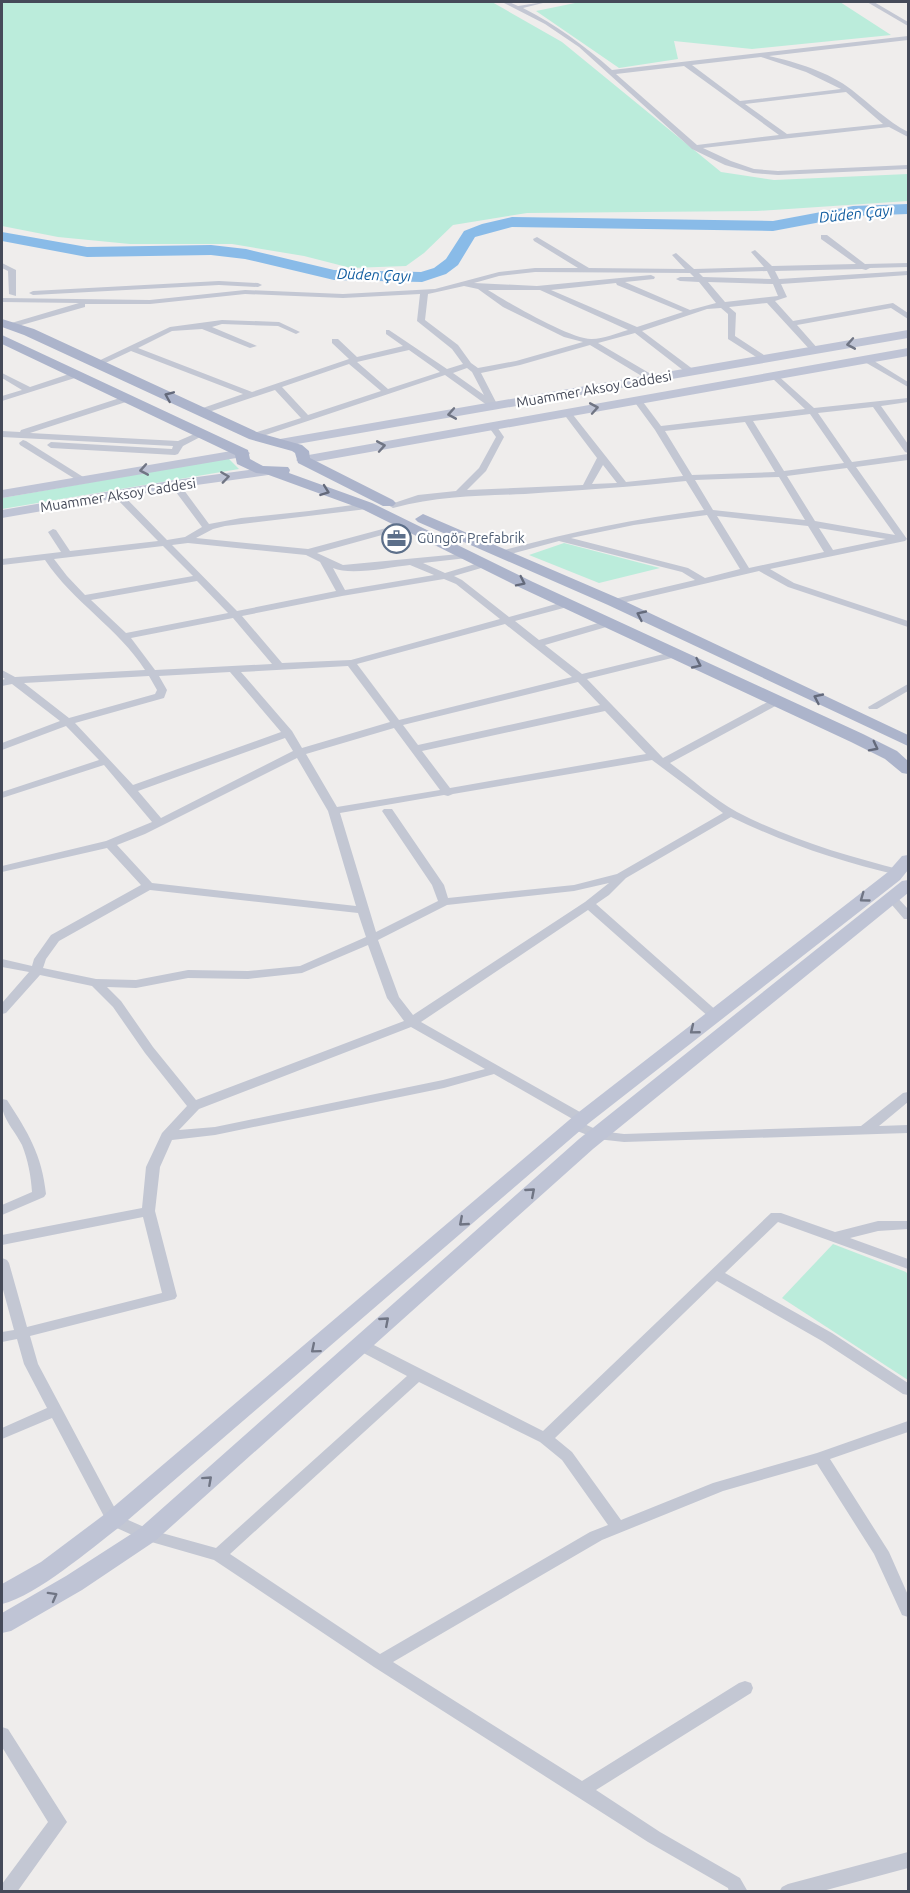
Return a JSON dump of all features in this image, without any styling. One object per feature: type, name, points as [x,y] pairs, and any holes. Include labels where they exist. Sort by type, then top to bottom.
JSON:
[{"type":"main road","points":[[6,325],[29,332],[254,436],[297,448],[302,452],[303,460]]},
{"type":"main road","name":"Muammer Aksoy Caddesi","points":[[280,443],[909,334]]},
{"type":"main road","points":[[2,339],[243,453]]},
{"type":"main road","name":"Muammer Aksoy Caddesi","points":[[303,460],[909,352]]},
{"type":"main road","points":[[243,453],[254,446],[280,443]]},
{"type":"main road","points":[[243,453],[242,461],[246,465],[270,471],[367,506],[567,604],[891,755],[909,769]]},
{"type":"main road","name":"Muammer Aksoy Caddesi","points":[[2,494],[243,453]]},
{"type":"main road","points":[[270,471],[294,467],[303,460]]},
{"type":"main road","points":[[303,460],[393,505],[500,554],[614,602],[909,741]]},
{"type":"main road","name":"Muammer Aksoy Caddesi","points":[[2,514],[175,484],[270,471]]},
{"type":"main road","points":[[2,1624],[74,1584],[147,1535],[359,1344],[597,1135],[892,898],[905,872]]},
{"type":"main road","points":[[2,1595],[49,1568],[113,1520],[579,1122],[714,1014],[905,872]]},
{"type":"street","points":[[505,2],[547,23],[581,46],[695,147],[728,163],[753,171],[778,173],[909,167]]},
{"type":"street","points":[[517,8],[541,2]]},
{"type":"street","points":[[870,2],[909,24]]},
{"type":"street","points":[[613,72],[909,38]]},
{"type":"street","points":[[754,55],[768,57],[831,80],[848,90],[868,110],[889,125],[909,135]]},
{"type":"street","points":[[686,64],[784,136]]},
{"type":"street","points":[[738,103],[848,90]]},
{"type":"street","points":[[695,147],[889,125]]},
{"type":"street","points":[[824,237],[874,274]]},
{"type":"street","points":[[537,239],[588,271]]},
{"type":"street","points":[[254,436],[445,373],[517,363],[721,305],[783,297],[770,269],[755,252]]},
{"type":"street","points":[[676,255],[701,280],[721,305],[732,313],[731,337],[764,359]]},
{"type":"street","points":[[2,265],[12,270]]},
{"type":"street","points":[[2,300],[150,302],[245,292],[343,296],[424,292],[499,273],[535,270],[690,271],[909,265]]},
{"type":"street","points":[[2,270],[12,270]]},
{"type":"street","points":[[12,270],[13,294]]},
{"type":"street","points":[[461,284],[501,290],[649,278],[775,282],[909,273]]},
{"type":"street","points":[[618,282],[691,313]]},
{"type":"street","points":[[2,293],[219,283],[265,286],[343,296]]},
{"type":"street","points":[[478,286],[516,310],[567,335],[588,341],[653,379]]},
{"type":"street","points":[[542,288],[636,330],[691,372]]},
{"type":"street","points":[[424,292],[421,321],[454,347],[472,368],[494,406]]},
{"type":"street","points":[[769,300],[815,350]]},
{"type":"street","points":[[6,325],[98,301]]},
{"type":"street","points":[[791,324],[893,305],[909,317]]},
{"type":"street","points":[[96,364],[170,329],[222,322],[279,324],[296,332]]},
{"type":"street","points":[[219,333],[242,324]]},
{"type":"street","points":[[203,326],[253,346]]},
{"type":"street","points":[[389,332],[494,406]]},
{"type":"street","points":[[335,341],[388,393]]},
{"type":"street","points":[[203,411],[352,360],[410,347]]},
{"type":"street","points":[[131,348],[250,394]]},
{"type":"street","points":[[866,360],[909,386]]},
{"type":"street","points":[[2,375],[29,390]]},
{"type":"street","points":[[2,399],[75,375]]},
{"type":"street","points":[[775,376],[812,411],[905,539]]},
{"type":"street","points":[[275,385],[308,419]]},
{"type":"street","points":[[2,441],[20,439],[126,399]]},
{"type":"street","points":[[637,400],[658,429],[686,478],[746,571]]},
{"type":"street","points":[[658,429],[909,400]]},
{"type":"street","points":[[875,404],[909,450]]},
{"type":"street","points":[[567,413],[624,485]]},
{"type":"street","points":[[748,419],[814,524],[830,554]]},
{"type":"street","points":[[459,493],[483,469],[500,436],[492,426]]},
{"type":"street","points":[[2,434],[20,439],[175,452],[180,444],[202,434]]},
{"type":"street","points":[[20,439],[83,480]]},
{"type":"street","points":[[586,487],[602,458]]},
{"type":"street","points":[[393,505],[418,498],[459,493],[783,474],[909,458]]},
{"type":"street","points":[[175,484],[208,529]]},
{"type":"street","points":[[117,494],[236,615],[279,666]]},
{"type":"street","points":[[188,540],[193,534],[246,519],[367,506]]},
{"type":"street","points":[[500,554],[559,538],[634,522],[708,512],[814,524],[905,539]]},
{"type":"street","points":[[2,562],[164,541],[188,540],[308,552],[408,525]]},
{"type":"street","points":[[52,532],[68,555]]},
{"type":"street","points":[[559,538],[685,570],[706,582]]},
{"type":"street","points":[[614,602],[746,571],[905,539]]},
{"type":"street","points":[[308,552],[341,567],[467,555]]},
{"type":"street","points":[[2,747],[68,722],[160,696],[162,690],[151,671],[124,636],[58,574],[48,557]]},
{"type":"street","points":[[326,562],[342,593]]},
{"type":"street","points":[[412,562],[459,582],[581,679],[659,759],[731,813],[824,852],[859,864],[905,872]]},
{"type":"street","points":[[124,636],[342,593],[444,576],[485,564]]},
{"type":"street","points":[[761,568],[791,585],[909,624]]},
{"type":"street","points":[[84,598],[200,578]]},
{"type":"street","points":[[2,683],[14,680],[151,671],[351,663],[567,604]]},
{"type":"street","points":[[537,644],[609,623]]},
{"type":"street","points":[[2,869],[110,843],[141,832],[300,752],[396,724],[676,654]]},
{"type":"street","points":[[351,663],[448,793]]},
{"type":"street","points":[[232,668],[288,733],[334,811],[372,939],[393,998],[412,1022],[496,1070],[597,1135],[624,1138],[909,1129]]},
{"type":"street","points":[[2,673],[68,722],[106,761],[159,823]]},
{"type":"street","points":[[873,707],[909,687]]},
{"type":"street","points":[[334,811],[659,759],[777,701]]},
{"type":"street","points":[[414,749],[607,707]]},
{"type":"street","points":[[131,790],[288,733]]},
{"type":"street","points":[[2,795],[106,761]]},
{"type":"street","points":[[388,811],[438,885],[444,903]]},
{"type":"street","points":[[2,963],[96,983],[136,984],[188,974],[248,975],[302,969],[372,939],[444,903],[470,898],[574,888],[621,876],[731,813]]},
{"type":"street","points":[[110,843],[148,886]]},
{"type":"street","points":[[2,1336],[170,1296],[148,1211],[153,1167],[167,1136],[194,1106],[412,1022],[605,893],[621,876]]},
{"type":"street","points":[[2,1010],[36,972],[40,959],[55,938],[148,886],[363,909]]},
{"type":"street","points":[[892,898],[909,916]]},
{"type":"street","points":[[589,904],[714,1014]]},
{"type":"street","points":[[96,983],[117,1004],[149,1050],[194,1106]]},
{"type":"street","points":[[167,1136],[227,1128],[444,1084],[496,1070]]},
{"type":"street","points":[[865,1130],[909,1096]]},
{"type":"street","points":[[2,1103],[29,1144],[38,1174],[39,1194],[2,1210]]},
{"type":"street","points":[[2,1240],[148,1211]]},
{"type":"street","points":[[545,1438],[776,1216],[909,1264]]},
{"type":"street","points":[[834,1237],[878,1226],[909,1225]]},
{"type":"street","points":[[2,1267],[31,1364],[113,1520],[147,1535],[219,1555],[380,1662],[654,1837],[734,1883],[739,1892]]},
{"type":"street","points":[[716,1274],[827,1337],[909,1390]]},
{"type":"street","points":[[359,1344],[545,1438],[567,1456],[618,1527]]},
{"type":"street","points":[[219,1555],[417,1375]]},
{"type":"street","points":[[2,1434],[54,1411]]},
{"type":"street","points":[[380,1662],[596,1536],[718,1487],[821,1457],[909,1426]]},
{"type":"street","points":[[821,1457],[881,1552],[909,1611]]},
{"type":"street","points":[[582,1790],[745,1688]]},
{"type":"street","points":[[2,1734],[58,1822],[6,1892]]},
{"type":"street","points":[[788,1892],[909,1860]]},
{"type":"green space","points":[[2,2],[492,2],[562,42],[721,172],[774,180],[908,174],[908,201],[757,211],[527,213],[453,225],[424,253],[406,266],[351,268],[304,256],[232,244],[130,244],[58,237],[2,226]]},
{"type":"green space","points":[[580,2],[840,2],[891,35],[752,49],[674,41],[678,59],[619,68],[536,11]]},
{"type":"green space","points":[[228,458],[239,469],[2,509],[2,498]]},
{"type":"green space","points":[[564,543],[660,568],[599,583],[529,555]]},
{"type":"green space","points":[[833,1244],[906,1272],[908,1275],[908,1380],[782,1298]]},
{"type":"waterway","name":"Düden Çayı","points":[[2,237],[87,252],[211,250],[246,254],[334,275],[422,277],[440,271],[452,262],[469,234],[487,227],[512,222],[773,226],[853,211],[908,209]]},
{"type":"place","name":"Güngör Prefabrik","points":[[396,538]]}]
